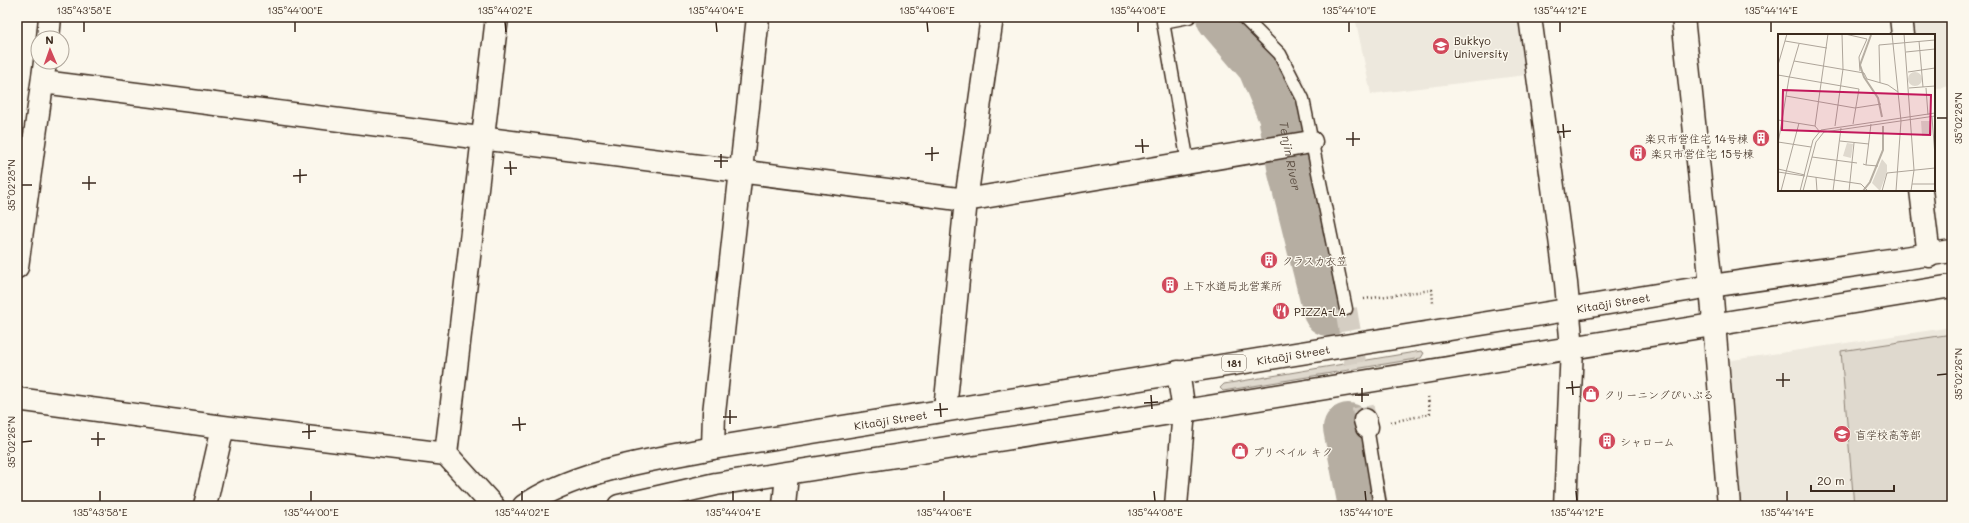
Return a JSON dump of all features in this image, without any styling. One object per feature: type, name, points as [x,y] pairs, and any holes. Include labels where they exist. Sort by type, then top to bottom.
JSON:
[{"type":"street","points":[[49,30],[50,17]]},
{"type":"street","points":[[446,454],[497,17]]},
{"type":"street","points":[[713,448],[714,413],[758,17]]},
{"type":"street","points":[[945,410],[966,200],[992,17]]},
{"type":"street","points":[[1530,17],[1569,308],[1572,348],[1565,506]]},
{"type":"street","points":[[1683,17],[1711,286],[1729,506]]},
{"type":"street","points":[[1901,17],[1903,34]]},
{"type":"street","points":[[17,267],[44,72],[483,139],[966,200],[1303,143]]},
{"type":"street","points":[[1921,191],[1929,256]]},
{"type":"street","name":"Kitaōji Street","points":[[524,506],[556,488],[631,464],[713,448],[1504,320],[1569,308],[1711,286],[1929,256],[1952,251]]},
{"type":"street","points":[[619,506],[716,484],[1184,411],[1952,286]]},
{"type":"street","points":[[1176,506],[1184,411],[1178,372]]},
{"type":"street","points":[[17,399],[223,427],[446,454],[492,506]]},
{"type":"street","points":[[205,506],[223,427]]},
{"type":"street","points":[[784,506],[787,474]]},
{"type":"lane","points":[[1188,163],[1163,22],[1189,17]]},
{"type":"lane","points":[[1244,17],[1280,54],[1303,99],[1303,143],[1345,306]]},
{"type":"lane","points":[[1366,423],[1380,506]]},
{"type":"path","points":[[1345,306],[1432,290],[1434,303]]},
{"type":"path","points":[[1366,423],[1430,414],[1428,398]]},
{"type":"shaded area","name":"Bukkyo University","points":[[1355,17],[1518,17],[1526,75],[1371,94]]},
{"type":"shaded area","points":[[1907,17],[1952,17],[1952,85],[1935,90],[1935,34],[1909,34]]},
{"type":"shaded area","name":"盲学校高等部","points":[[1952,327],[1952,506],[1737,506],[1726,361]]},
{"type":"shaded area","points":[[1952,334],[1952,506],[1854,506],[1841,351]]},
{"type":"shaded area","points":[[1421,351],[1424,353],[1421,358],[1223,391],[1220,388],[1224,384]]},
{"type":"waterway","name":"Tenjin River","points":[[1221,17],[1262,65],[1283,115],[1293,172],[1328,311]]},
{"type":"waterway","name":"Tenjin River","points":[[1348,428],[1363,506]]},
{"type":"tunnel","points":[[1346,309],[1365,420]]},
{"type":"place","name":"Bukkyo University","points":[[1441,46]]},
{"type":"place","name":"楽只市営住宅 14号棟","points":[[1761,138]]},
{"type":"place","name":"楽只市営住宅 15号棟","points":[[1638,153]]},
{"type":"place","name":"クラスカ衣笠","points":[[1269,260]]},
{"type":"place","name":"上下水道局北営業所","points":[[1170,285]]},
{"type":"place","name":"PIZZA-LA","points":[[1281,311]]},
{"type":"place","name":"クリーニングぴいぷる","points":[[1591,394]]},
{"type":"place","name":"盲学校高等部","points":[[1842,434]]},
{"type":"place","name":"シャローム","points":[[1607,441]]},
{"type":"place","name":"プリベイル キク","points":[[1240,451]]}]
